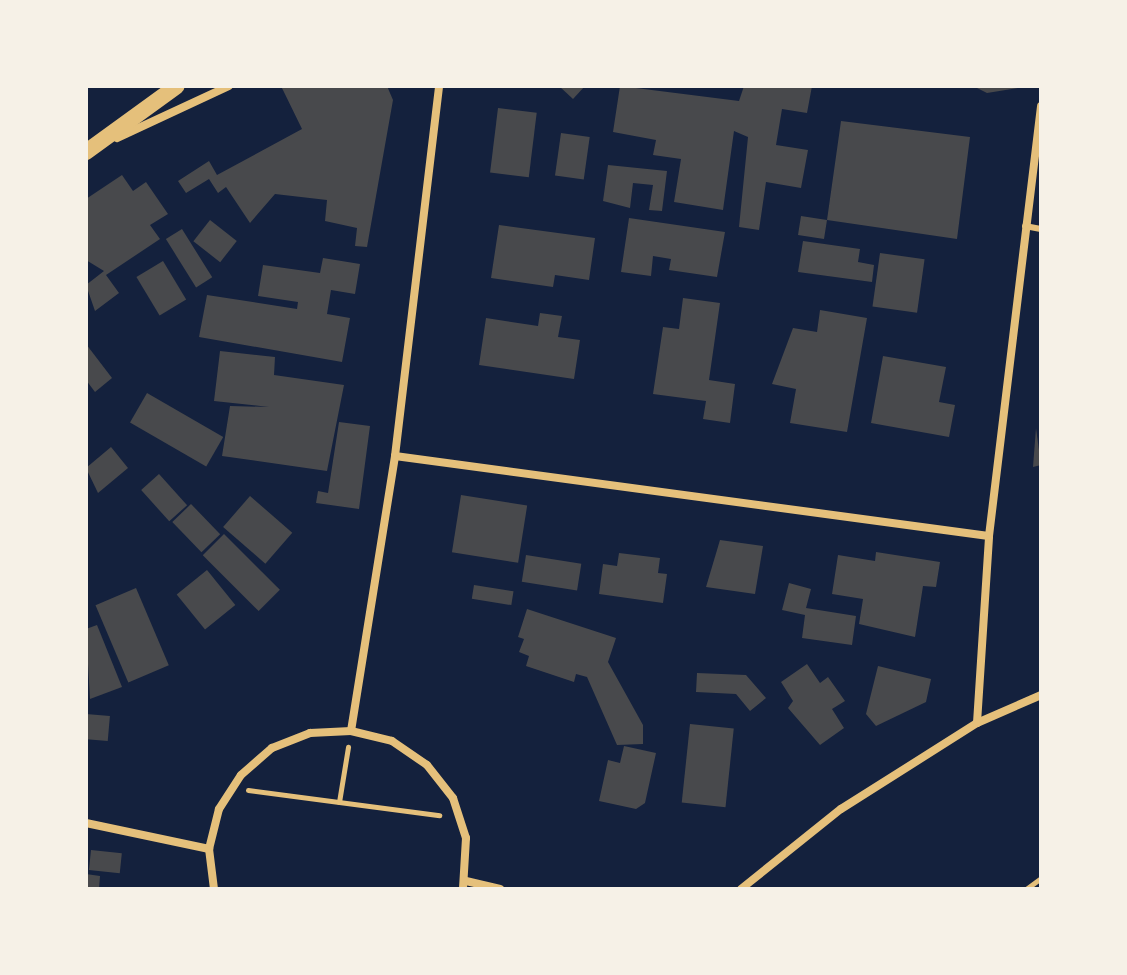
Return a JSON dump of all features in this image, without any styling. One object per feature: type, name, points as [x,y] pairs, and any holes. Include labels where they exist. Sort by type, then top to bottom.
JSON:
[{"type":"main road","points":[[86,152],[177,86]]},
{"type":"street","points":[[86,145],[86,152],[229,86]]},
{"type":"street","points":[[351,731],[395,456],[439,86]]},
{"type":"street","points":[[977,723],[989,536],[1041,106]]},
{"type":"street","points":[[395,456],[989,536]]},
{"type":"street","points":[[741,889],[841,809],[977,723],[1041,695]]},
{"type":"street","points":[[214,889],[209,849],[227,798],[272,748],[310,733],[351,731],[392,741],[436,776],[466,838],[465,885],[500,889]]},
{"type":"street","points":[[86,823],[209,849]]},
{"type":"lane","points":[[1025,226],[1041,229]]},
{"type":"path","points":[[339,802],[351,731]]},
{"type":"path","points":[[235,788],[439,815]]},
{"type":"path","points":[[1026,889],[1041,878]]},
{"type":"building","points":[[281,86],[387,86],[393,100],[367,247],[355,246],[357,228],[325,221],[327,200],[275,194],[250,223],[226,187],[218,193],[209,179],[186,193],[178,181],[209,161],[217,175],[302,129]]},
{"type":"building","points":[[559,86],[585,86],[573,99]]},
{"type":"building","points":[[620,86],[739,101],[744,86],[812,86],[807,113],[782,109],[776,145],[808,150],[801,188],[766,182],[759,230],[739,227],[748,137],[734,131],[723,210],[674,202],[681,159],[653,155],[656,140],[613,132]]},
{"type":"building","points":[[973,86],[1018,86],[1018,88],[987,93]]},
{"type":"building","points":[[498,108],[537,113],[529,177],[490,173]]},
{"type":"building","points":[[841,121],[970,137],[957,239],[827,220]]},
{"type":"building","points":[[561,133],[590,137],[584,180],[555,176]]},
{"type":"building","points":[[608,165],[667,171],[662,211],[649,210],[653,185],[633,183],[630,208],[603,201]]},
{"type":"building","points":[[122,175],[133,191],[146,182],[168,214],[150,225],[160,239],[106,275],[119,293],[95,311],[86,285],[104,271],[86,260],[86,199]]},
{"type":"building","points":[[801,216],[827,220],[824,239],[798,235]]},
{"type":"building","points":[[629,218],[725,232],[717,277],[669,270],[671,259],[653,256],[651,276],[621,272]]},
{"type":"building","points":[[210,220],[237,241],[220,262],[193,241]]},
{"type":"building","points":[[499,225],[595,238],[589,280],[555,275],[553,287],[491,278]]},
{"type":"building","points":[[182,229],[212,277],[196,287],[166,239]]},
{"type":"building","points":[[803,241],[860,249],[858,262],[874,265],[872,282],[798,272]]},
{"type":"building","points":[[880,253],[925,259],[917,313],[872,306]]},
{"type":"building","points":[[323,258],[360,264],[355,294],[331,290],[327,314],[350,318],[342,362],[199,337],[207,295],[297,309],[298,302],[258,296],[263,265],[320,273]]},
{"type":"building","points":[[163,261],[186,300],[160,316],[136,277]]},
{"type":"building","points":[[683,298],[720,303],[709,380],[735,384],[730,423],[703,419],[706,401],[653,394],[663,327],[679,329]]},
{"type":"building","points":[[820,310],[867,318],[847,432],[790,423],[796,389],[772,384],[793,328],[817,332]]},
{"type":"building","points":[[540,313],[562,316],[558,337],[580,340],[574,379],[479,365],[486,318],[538,326]]},
{"type":"building","points":[[86,344],[112,378],[95,392],[86,380]]},
{"type":"building","points":[[220,351],[275,357],[274,375],[344,385],[327,471],[222,456],[230,406],[269,407],[214,401]]},
{"type":"building","points":[[883,356],[946,367],[939,402],[955,405],[949,437],[871,423]]},
{"type":"building","points":[[147,393],[223,437],[206,466],[130,422]]},
{"type":"building","points":[[339,422],[370,426],[359,509],[316,503],[318,491],[328,493]]},
{"type":"building","points":[[1036,428],[1041,465],[1033,467]]},
{"type":"building","points":[[111,447],[128,468],[98,493],[86,468]]},
{"type":"building","points":[[159,474],[187,505],[169,521],[141,490]]},
{"type":"building","points":[[461,495],[527,505],[518,563],[452,552]]},
{"type":"building","points":[[250,496],[292,533],[265,564],[223,527]]},
{"type":"building","points":[[191,504],[220,534],[201,552],[172,522]]},
{"type":"building","points":[[224,534],[280,590],[259,611],[203,555]]},
{"type":"building","points":[[720,540],[763,546],[755,594],[706,587]]},
{"type":"building","points":[[876,552],[940,562],[936,587],[923,586],[915,637],[859,624],[863,599],[832,594],[838,555],[875,561]]},
{"type":"building","points":[[619,553],[660,558],[658,573],[667,574],[663,603],[599,594],[603,564],[617,566]]},
{"type":"building","points":[[526,555],[581,564],[577,590],[522,582]]},
{"type":"building","points":[[207,570],[235,605],[205,630],[177,595]]},
{"type":"building","points":[[789,583],[811,589],[806,608],[856,616],[852,645],[802,638],[805,615],[782,610]]},
{"type":"building","points":[[474,585],[514,591],[511,605],[472,599]]},
{"type":"building","points":[[136,588],[169,665],[128,683],[95,605]]},
{"type":"building","points":[[527,609],[616,638],[608,662],[643,725],[643,744],[617,745],[587,677],[576,674],[574,682],[526,666],[529,656],[519,652],[524,639],[518,637]]},
{"type":"building","points":[[97,625],[122,687],[90,699],[86,629]]},
{"type":"building","points":[[807,664],[820,683],[828,677],[845,701],[832,709],[844,728],[820,745],[788,708],[793,701],[781,682]]},
{"type":"building","points":[[878,666],[931,679],[926,702],[876,726],[866,714]]},
{"type":"building","points":[[697,673],[746,675],[766,698],[750,711],[736,694],[696,692]]},
{"type":"building","points":[[86,714],[110,716],[108,741],[86,739]]},
{"type":"building","points":[[690,724],[734,729],[726,807],[682,803]]},
{"type":"building","points":[[624,746],[656,753],[645,803],[636,809],[599,801],[608,760],[620,763]]},
{"type":"building","points":[[91,850],[122,853],[120,873],[89,870]]},
{"type":"building","points":[[86,874],[100,876],[99,889],[86,889]]}]
